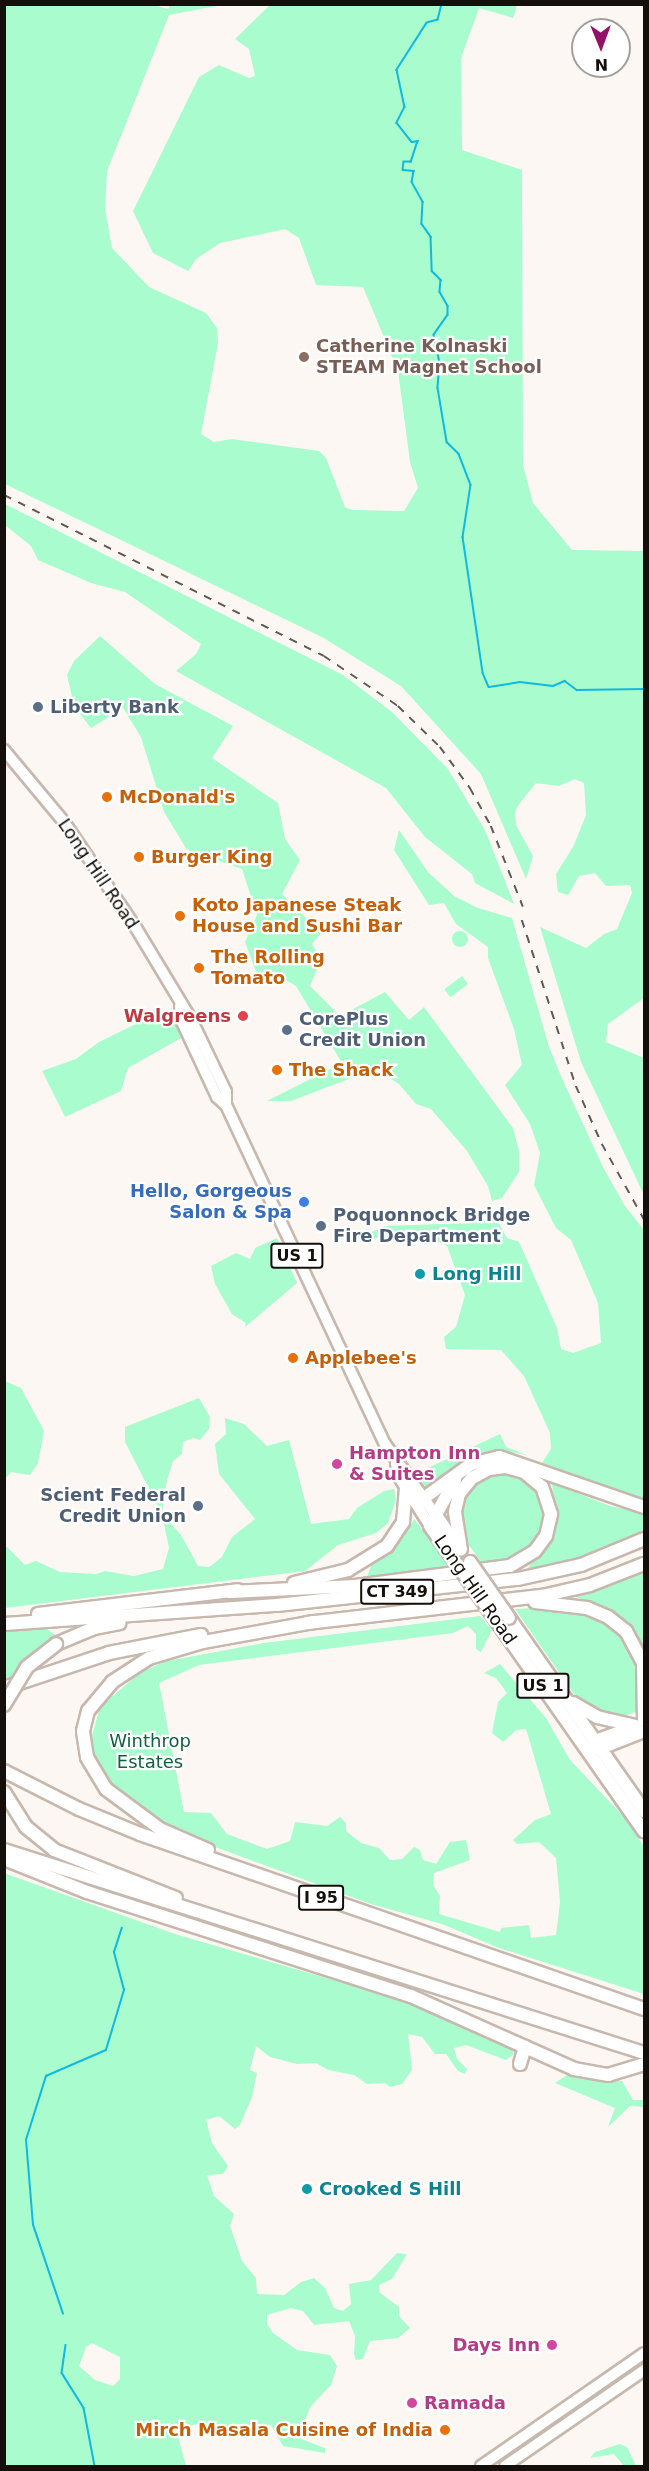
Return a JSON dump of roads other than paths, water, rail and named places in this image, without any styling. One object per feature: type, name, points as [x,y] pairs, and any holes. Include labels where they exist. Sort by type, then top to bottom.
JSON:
[{"type":"highway","points":[[424,1498],[460,1471],[483,1459],[512,1459],[606,1497],[645,1507]]},
{"type":"highway","points":[[230,1592],[363,1586],[510,1566],[535,1551],[546,1536],[550,1514],[542,1486],[524,1472],[506,1467],[489,1469],[472,1478],[456,1503],[455,1518],[461,1550]]},
{"type":"highway","points":[[433,1520],[460,1471]]},
{"type":"highway","points":[[4,1618],[230,1592],[320,1579],[366,1560],[397,1534],[406,1510],[406,1489]]},
{"type":"highway","name":"Long Hill Road","points":[[433,1520],[470,1562],[564,1697],[645,1831]]},
{"type":"highway","name":"Long Hill Road","points":[[433,1520],[457,1564],[496,1620],[645,1811]]},
{"type":"highway","name":"CT 349","points":[[210,1611],[518,1579],[582,1565],[645,1539]]},
{"type":"highway","name":"CT 349","points":[[314,1622],[492,1603],[590,1585],[645,1564]]},
{"type":"highway","points":[[492,1603],[581,1606],[618,1623],[634,1643],[643,1663],[642,1726]]},
{"type":"highway","points":[[4,1624],[210,1611]]},
{"type":"highway","points":[[4,1705],[27,1667],[56,1644],[107,1625],[210,1611]]},
{"type":"highway","points":[[4,1688],[157,1641],[314,1622]]},
{"type":"highway","points":[[314,1622],[176,1648],[134,1666],[102,1691],[88,1712],[83,1731],[87,1758],[98,1779],[116,1799],[160,1828],[396,1924]]},
{"type":"highway","points":[[564,1697],[597,1717],[642,1726]]},
{"type":"highway","points":[[594,1748],[602,1738],[642,1726]]},
{"type":"highway","name":"I 95","points":[[4,1771],[120,1826],[645,2009]]},
{"type":"highway","points":[[4,1792],[10,1805],[26,1827],[48,1846],[103,1871],[638,2051]]},
{"type":"highway","points":[[4,1850],[586,2034]]},
{"type":"highway","points":[[4,1859],[137,1909],[380,1984],[574,2069],[600,2075],[624,2073],[645,2064]]},
{"type":"highway","points":[[520,2064],[525,2047]]},
{"type":"main road","name":"Long Hill Road","points":[[4,750],[91,860],[180,1006],[182,1022],[217,1097],[226,1105],[406,1489],[433,1520]]},
{"type":"main road","name":"Long Hill Road","points":[[396,1464],[424,1498],[433,1520]]},
{"type":"main road","points":[[481,2466],[645,2353]]},
{"type":"main road","points":[[505,2466],[645,2370]]},
{"type":"waterway","points":[[442,4],[438,20],[427,23],[397,70],[405,107],[397,123],[412,142],[418,141],[411,162],[404,162],[403,170],[414,171],[412,182],[423,202],[422,224],[431,237],[432,271],[441,280],[440,292],[448,306],[448,315],[434,335],[440,364],[438,388],[447,442],[459,454],[471,485],[463,537],[483,673],[489,687],[520,682],[553,686],[565,681],[577,690],[644,689]]},
{"type":"waterway","points":[[63,2314],[33,2225],[26,2140],[46,2076],[106,2050],[124,1990],[114,1952],[122,1928]]},
{"type":"waterway","points":[[66,2345],[62,2373],[84,2408],[95,2466]]},
{"type":"railway","points":[[4,495],[324,656],[398,706],[440,747],[470,788],[491,826],[523,907]]},
{"type":"railway","points":[[522,920],[576,1086],[602,1144],[644,1219]]},
{"type":"place","name":"Catherine Kolnaski STEAM Magnet School","points":[[304,357]]},
{"type":"place","name":"Liberty Bank","points":[[38,707]]},
{"type":"place","name":"McDonald's","points":[[107,797]]},
{"type":"place","name":"Burger King","points":[[139,857]]},
{"type":"place","name":"Koto Japanese Steak House and Sushi Bar","points":[[180,916]]},
{"type":"place","name":"The Rolling Tomato","points":[[199,968]]},
{"type":"place","name":"Walgreens","points":[[243,1016]]},
{"type":"place","name":"CorePlus Credit Union","points":[[287,1030]]},
{"type":"place","name":"The Shack","points":[[277,1070]]},
{"type":"place","name":"Hello, Gorgeous Salon & Spa","points":[[304,1202]]},
{"type":"place","name":"Poquonnock Bridge Fire Department","points":[[321,1226]]},
{"type":"place","name":"Long Hill","points":[[420,1274]]},
{"type":"place","name":"Applebee's","points":[[293,1358]]},
{"type":"place","name":"Hampton Inn & Suites","points":[[337,1464]]},
{"type":"place","name":"Scient Federal Credit Union","points":[[198,1506]]},
{"type":"place","name":"Crooked S Hill","points":[[307,2189]]},
{"type":"place","name":"Days Inn","points":[[552,2345]]},
{"type":"place","name":"Ramada","points":[[412,2403]]},
{"type":"place","name":"Mirch Masala Cuisine of India","points":[[445,2430]]},
{"type":"park label","name":"Winthrop Estates","points":[[150,1752]]}]
